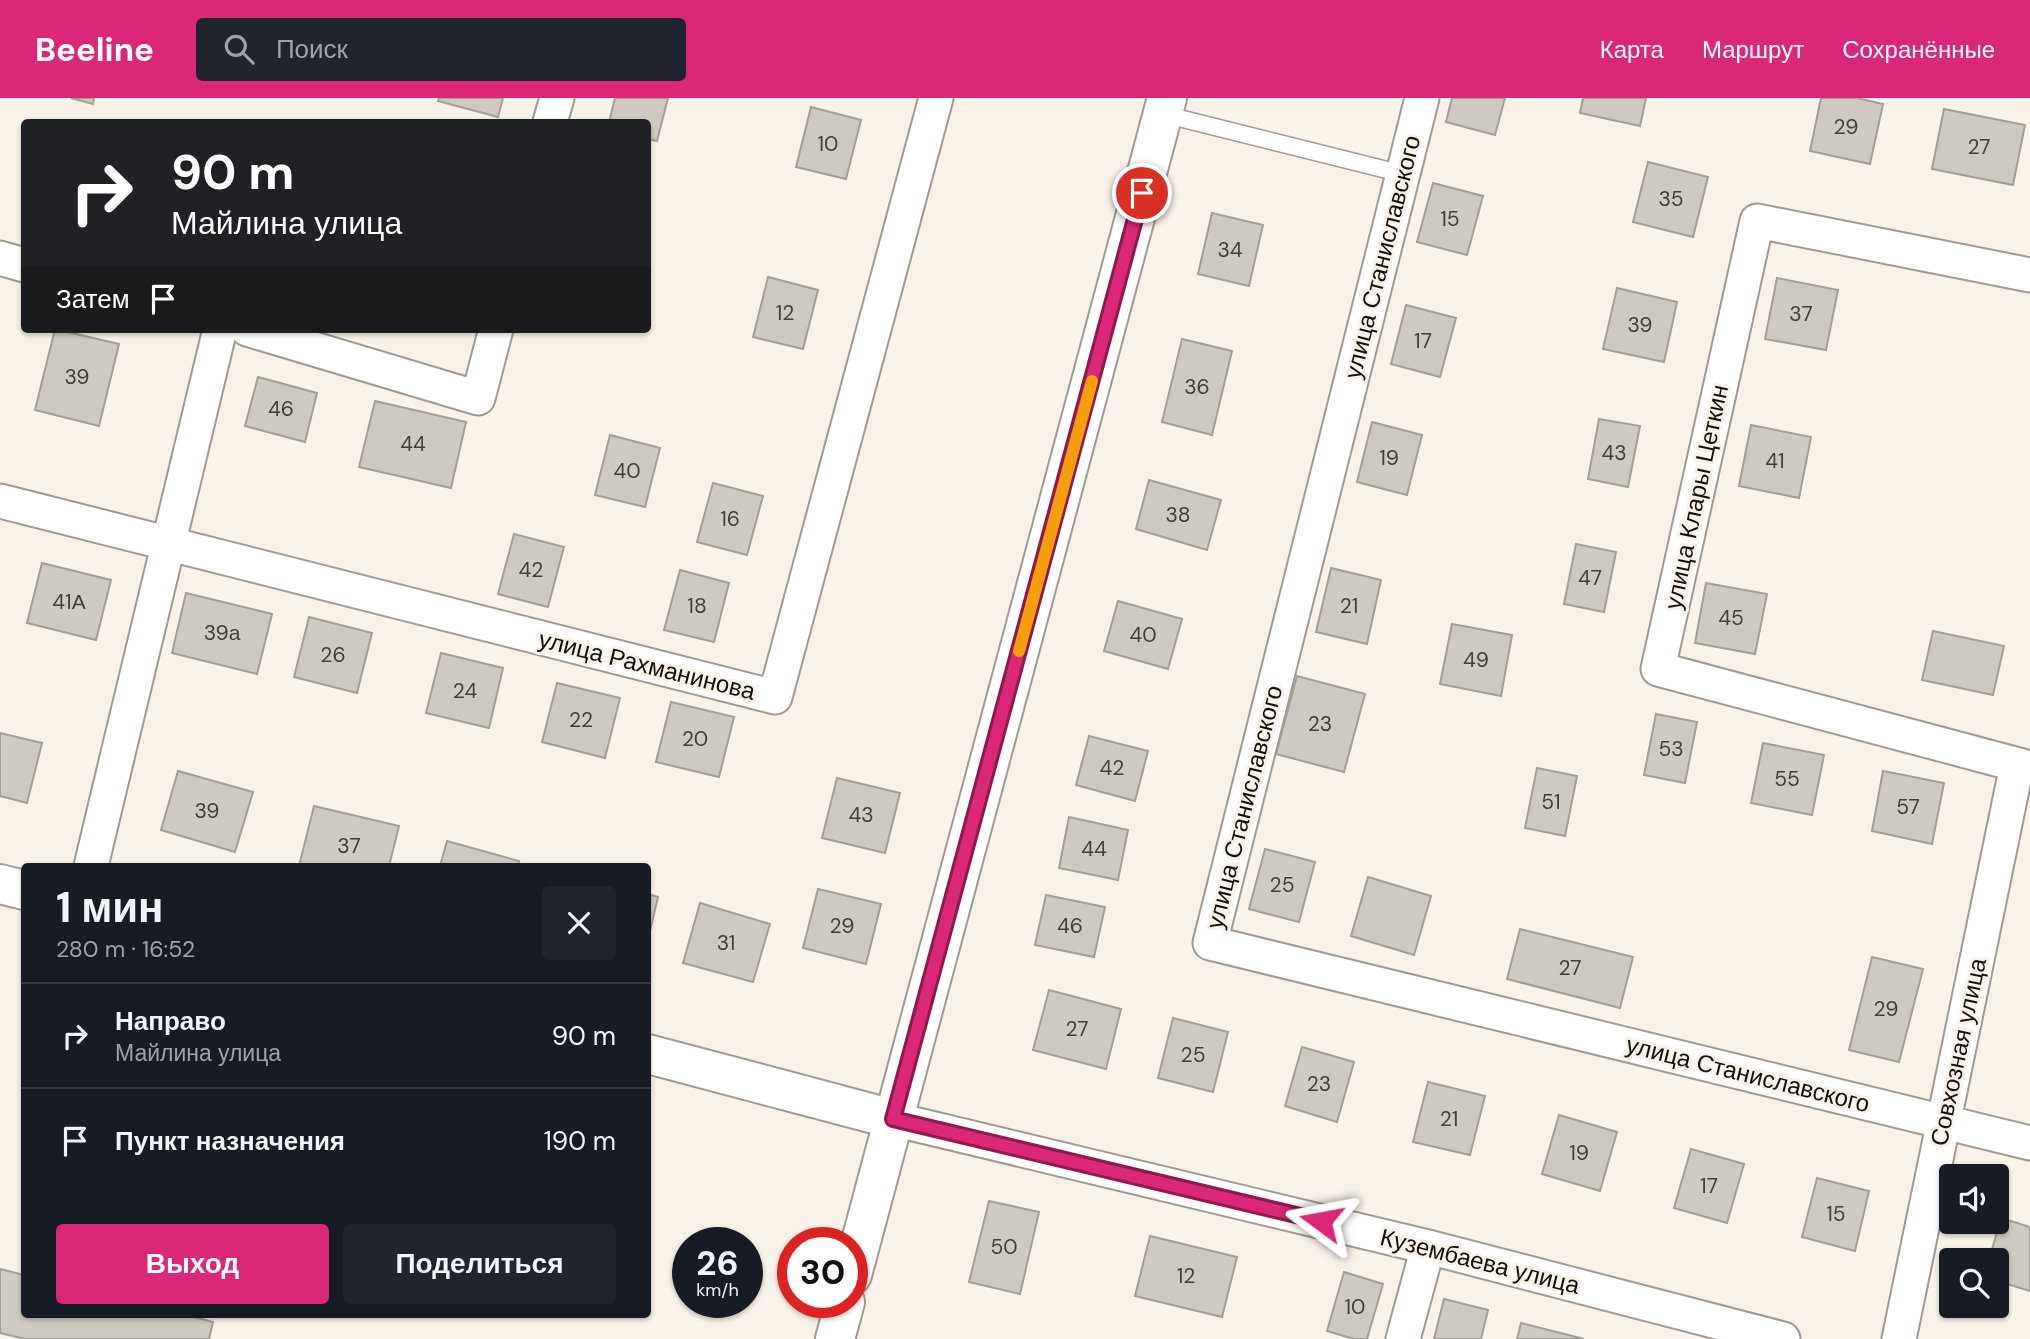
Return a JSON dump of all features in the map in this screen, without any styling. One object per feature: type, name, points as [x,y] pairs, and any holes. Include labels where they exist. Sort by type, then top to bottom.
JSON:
[{"type":"main road","points":[[865,1227],[1165,106]]},
{"type":"main road","points":[[0,884],[21,889]]},
{"type":"main road","name":"Кузембаева улица","points":[[651,1055],[893,1119]]},
{"type":"main road","points":[[835,1339],[841,1318]]},
{"type":"street","points":[[551,119],[556,98]]},
{"type":"street","name":"улица Рахманинова","points":[[0,501],[775,697],[936,98]]},
{"type":"street","name":"улица Станиславского","points":[[1422,98],[1210,943],[2030,1143]]},
{"type":"street","name":"улица Клары Цеткин","points":[[2024,766],[1658,669],[1756,221],[2030,275]]},
{"type":"street","points":[[0,258],[21,264]]},
{"type":"street","points":[[91,863],[219,333]]},
{"type":"street","points":[[260,333],[478,398],[495,333]]},
{"type":"street","name":"Совхозная улица","points":[[1899,1339],[1944,1122],[2024,766]]},
{"type":"street","name":"Кузембаева улица","points":[[893,1119],[1428,1247],[1783,1339]]},
{"type":"street","points":[[1403,1339],[1428,1247]]},
{"type":"lane","points":[[1165,106],[1403,174]]},
{"type":"building","points":[[71,98],[94,98],[93,104]]},
{"type":"building","points":[[439,98],[503,98],[498,117],[438,101]]},
{"type":"building","points":[[615,98],[668,98],[657,141],[651,140],[651,119],[610,119]]},
{"type":"building","points":[[1452,98],[1505,98],[1495,135],[1446,122]]},
{"type":"building","points":[[1583,98],[1646,98],[1640,126],[1580,113]]},
{"type":"building","points":[[1821,98],[1857,98],[1883,104],[1870,164],[1810,151]]},
{"type":"building","points":[[811,107],[861,120],[846,179],[796,167]]},
{"type":"building","points":[[1944,109],[2025,125],[2013,185],[1932,169]]},
{"type":"building","points":[[1648,162],[1708,177],[1693,237],[1633,222]]},
{"type":"building","points":[[1433,183],[1483,196],[1467,255],[1417,242]]},
{"type":"building","points":[[1212,213],[1263,225],[1249,286],[1198,274]]},
{"type":"building","points":[[768,277],[818,290],[803,349],[753,337]]},
{"type":"building","points":[[1777,278],[1838,290],[1826,350],[1765,339]]},
{"type":"building","points":[[1617,288],[1677,302],[1664,362],[1603,349]]},
{"type":"building","points":[[1406,305],[1456,318],[1440,377],[1391,364]]},
{"type":"building","points":[[54,333],[72,333],[119,344],[99,426],[35,410]]},
{"type":"building","points":[[1182,339],[1232,351],[1212,435],[1162,422]]},
{"type":"building","points":[[258,377],[317,393],[305,442],[245,426]]},
{"type":"building","points":[[375,401],[466,422],[451,488],[359,467]]},
{"type":"building","points":[[1599,419],[1640,426],[1628,487],[1588,479]]},
{"type":"building","points":[[1372,422],[1422,435],[1407,495],[1357,482]]},
{"type":"building","points":[[1751,425],[1811,437],[1799,498],[1739,486]]},
{"type":"building","points":[[610,435],[660,448],[645,507],[595,495]]},
{"type":"building","points":[[1149,480],[1221,500],[1207,550],[1136,529]]},
{"type":"building","points":[[713,483],[763,496],[747,555],[697,542]]},
{"type":"building","points":[[514,534],[564,547],[548,607],[498,594]]},
{"type":"building","points":[[1576,544],[1616,552],[1604,612],[1564,604]]},
{"type":"building","points":[[42,563],[111,580],[96,640],[27,623]]},
{"type":"building","points":[[1331,568],[1381,580],[1367,644],[1316,632]]},
{"type":"building","points":[[680,570],[729,583],[714,642],[664,630]]},
{"type":"building","points":[[1706,583],[1767,594],[1755,654],[1695,643]]},
{"type":"building","points":[[186,593],[272,614],[257,674],[172,653]]},
{"type":"building","points":[[1118,601],[1182,619],[1168,669],[1104,651]]},
{"type":"building","points":[[309,617],[372,633],[357,693],[294,677]]},
{"type":"building","points":[[1452,624],[1512,635],[1501,696],[1440,684]]},
{"type":"building","points":[[1933,631],[2004,646],[1993,695],[1922,680]]},
{"type":"building","points":[[441,653],[503,668],[489,728],[426,713]]},
{"type":"building","points":[[1297,676],[1365,694],[1344,772],[1276,754]]},
{"type":"building","points":[[557,683],[620,698],[605,758],[542,742]]},
{"type":"building","points":[[671,702],[734,717],[719,777],[656,762]]},
{"type":"building","points":[[1656,714],[1697,722],[1685,783],[1644,775]]},
{"type":"building","points":[[0,733],[42,743],[27,803],[0,796]]},
{"type":"building","points":[[1089,736],[1148,751],[1135,801],[1076,785]]},
{"type":"building","points":[[1763,743],[1824,755],[1812,815],[1751,803]]},
{"type":"building","points":[[1537,768],[1577,776],[1565,836],[1525,828]]},
{"type":"building","points":[[178,771],[253,792],[235,852],[161,830]]},
{"type":"building","points":[[1883,771],[1944,783],[1932,844],[1872,831]]},
{"type":"building","points":[[837,778],[900,793],[885,853],[822,838]]},
{"type":"building","points":[[314,806],[399,826],[390,863],[300,863]]},
{"type":"building","points":[[1069,817],[1128,830],[1118,880],[1059,868]]},
{"type":"building","points":[[447,841],[519,861],[519,863],[441,863]]},
{"type":"building","points":[[1265,849],[1315,862],[1299,922],[1249,909]]},
{"type":"building","points":[[1368,877],[1431,896],[1414,955],[1351,936]]},
{"type":"building","points":[[818,889],[881,904],[866,964],[803,948]]},
{"type":"building","points":[[651,895],[658,897],[651,927]]},
{"type":"building","points":[[1046,895],[1105,907],[1094,957],[1035,945]]},
{"type":"building","points":[[700,903],[770,924],[753,982],[683,963]]},
{"type":"building","points":[[1520,929],[1633,957],[1620,1008],[1507,979]]},
{"type":"building","points":[[1872,957],[1923,969],[1899,1062],[1849,1050]]},
{"type":"building","points":[[1049,990],[1121,1009],[1106,1069],[1033,1050]]},
{"type":"building","points":[[1173,1018],[1228,1032],[1213,1092],[1158,1078]]},
{"type":"building","points":[[1302,1047],[1354,1062],[1337,1122],[1285,1106]]},
{"type":"building","points":[[1428,1082],[1485,1096],[1470,1155],[1413,1142]]},
{"type":"building","points":[[1559,1115],[1617,1132],[1600,1191],[1542,1174]]},
{"type":"building","points":[[1691,1149],[1744,1164],[1727,1223],[1674,1208]]},
{"type":"building","points":[[1817,1178],[1869,1191],[1855,1251],[1802,1237]]},
{"type":"building","points":[[989,1201],[1039,1212],[1020,1294],[969,1282]]},
{"type":"building","points":[[2009,1220],[2030,1227],[2030,1291],[2009,1285],[2009,1248],[1992,1248],[1996,1234],[2009,1234]]},
{"type":"building","points":[[1150,1236],[1237,1257],[1222,1317],[1135,1296]]},
{"type":"building","points":[[0,1269],[21,1274],[21,1318],[198,1318],[213,1322],[209,1339],[25,1339],[0,1333]]},
{"type":"building","points":[[1344,1272],[1383,1284],[1367,1339],[1354,1339],[1327,1331]]},
{"type":"building","points":[[1444,1299],[1488,1310],[1481,1339],[1434,1339]]},
{"type":"building","points":[[1521,1323],[1584,1339],[1517,1339]]},
{"type":"slow traffic","points":[[1019,651],[1092,381]]},
{"type":"route","points":[[1142,193],[893,1119],[1321,1221]]}]
